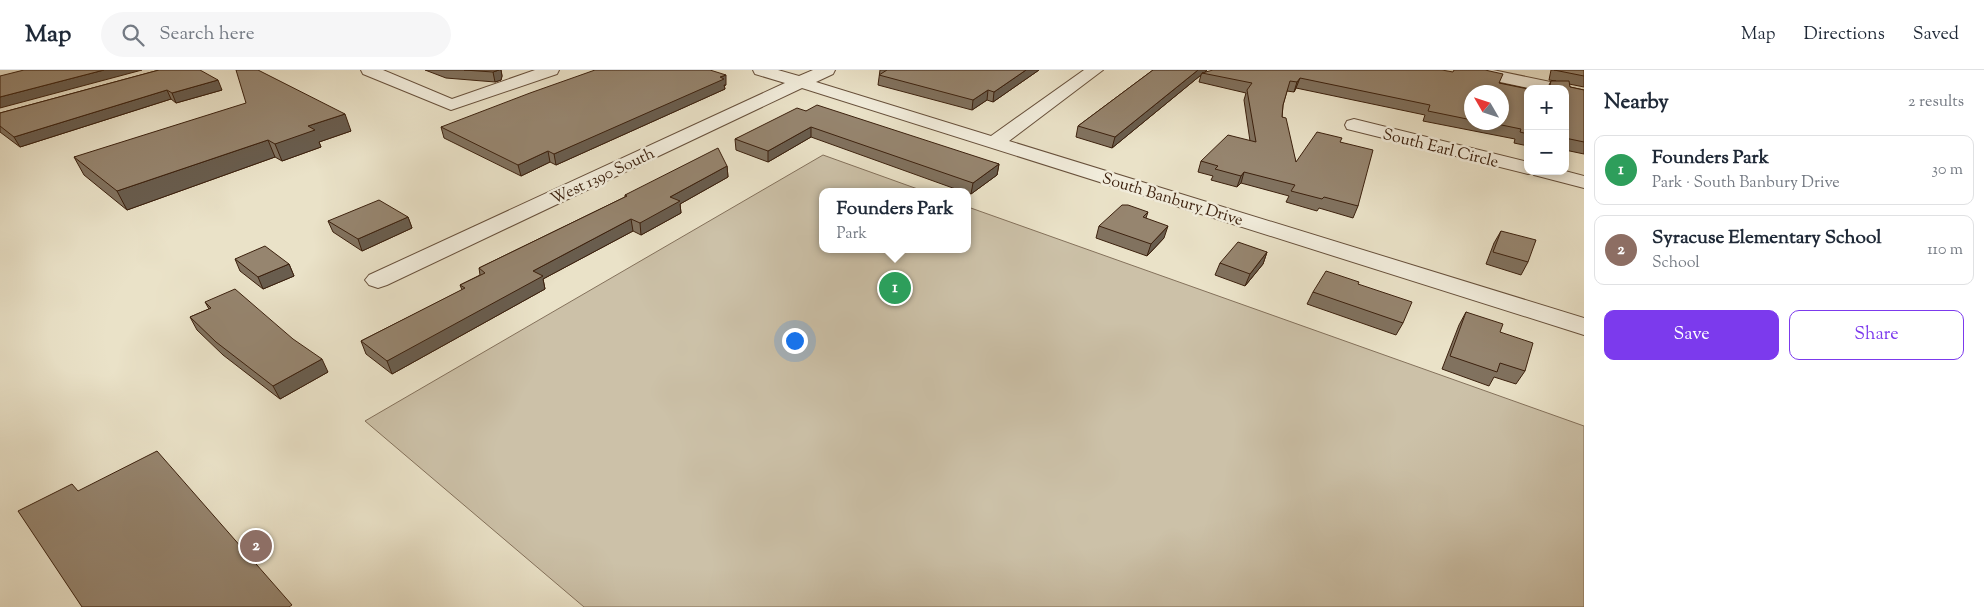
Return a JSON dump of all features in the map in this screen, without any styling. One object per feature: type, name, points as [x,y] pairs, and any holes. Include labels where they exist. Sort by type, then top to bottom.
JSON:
[{"type":"street","points":[[369,70],[451,105],[551,70]]},
{"type":"street","name":"South Banbury Drive","points":[[761,70],[1584,327]]},
{"type":"street","name":"West 1390 South","points":[[378,280],[827,70]]},
{"type":"street","points":[[994,142],[1095,70]]},
{"type":"street","points":[[1470,70],[1542,85]]},
{"type":"street","name":"South Earl Circle","points":[[1354,125],[1524,167]]},
{"type":"street","points":[[1557,175],[1584,182]]},
{"type":"shaded area","points":[[823,155],[915,188],[819,188],[819,253],[971,253],[971,208],[1584,426],[1584,607],[584,607],[365,421]]},
{"type":"building","points":[[24,70],[104,70],[0,97],[0,76]]},
{"type":"building","points":[[159,70],[200,70],[218,80],[172,93],[167,90],[14,137],[0,126],[0,113]]},
{"type":"building","points":[[236,70],[258,70],[345,114],[308,126],[315,130],[275,144],[268,140],[117,191],[74,157],[246,103]]},
{"type":"building","points":[[464,70],[499,70],[493,72]]},
{"type":"building","points":[[595,70],[710,70],[726,75],[720,77],[724,79],[554,154],[548,151],[518,165],[441,127],[530,93]]},
{"type":"building","points":[[887,70],[1026,70],[994,92],[988,90],[973,100],[879,75]]},
{"type":"building","points":[[1153,70],[1198,70],[1115,137],[1078,126]]},
{"type":"building","points":[[1213,70],[1442,70],[1453,72],[1454,70],[1485,70],[1503,74],[1499,83],[1509,85],[1464,85],[1464,118],[1428,111],[1430,105],[1300,78],[1297,82],[1290,81],[1283,105],[1282,117],[1286,118],[1296,162],[1317,132],[1342,138],[1340,142],[1373,150],[1358,206],[1291,191],[1295,185],[1244,172],[1241,176],[1215,169],[1218,166],[1201,161],[1228,135],[1256,142],[1247,90],[1252,83],[1202,73]]},
{"type":"building","points":[[1554,70],[1584,70],[1584,76]]},
{"type":"building","points":[[1551,81],[1569,81],[1570,87],[1584,90],[1584,142],[1569,139],[1569,85],[1550,85]]},
{"type":"building","points":[[1509,85],[1524,88],[1524,133],[1520,132],[1521,129],[1509,127]]},
{"type":"building","points":[[817,105],[999,164],[973,183],[811,127],[768,151],[735,139],[797,108],[806,111]]},
{"type":"building","points":[[718,148],[727,166],[670,197],[680,201],[640,223],[631,219],[533,271],[543,276],[387,361],[361,341],[465,288],[460,285],[485,273],[479,268],[627,196],[625,195]]},
{"type":"building","points":[[379,200],[408,217],[358,239],[328,221]]},
{"type":"building","points":[[1122,205],[1128,205],[1148,212],[1143,217],[1168,226],[1151,244],[1099,226]]},
{"type":"building","points":[[1501,231],[1536,240],[1528,262],[1493,252]]},
{"type":"building","points":[[1238,242],[1267,252],[1250,274],[1220,263]]},
{"type":"building","points":[[265,246],[289,264],[258,277],[235,259]]},
{"type":"building","points":[[1326,271],[1412,302],[1403,323],[1313,292]]},
{"type":"building","points":[[235,289],[293,339],[322,359],[273,386],[216,342],[190,317],[211,308],[205,302]]},
{"type":"building","points":[[1466,312],[1503,324],[1500,332],[1533,343],[1525,371],[1500,363],[1497,372],[1450,356]]},
{"type":"building","points":[[157,451],[292,605],[289,607],[82,607],[18,511],[72,484],[78,491]]},
{"type":"place","name":"Founders Park","points":[[895,288]]},
{"type":"place","name":"Syracuse Elementary School","points":[[256,546]]}]
